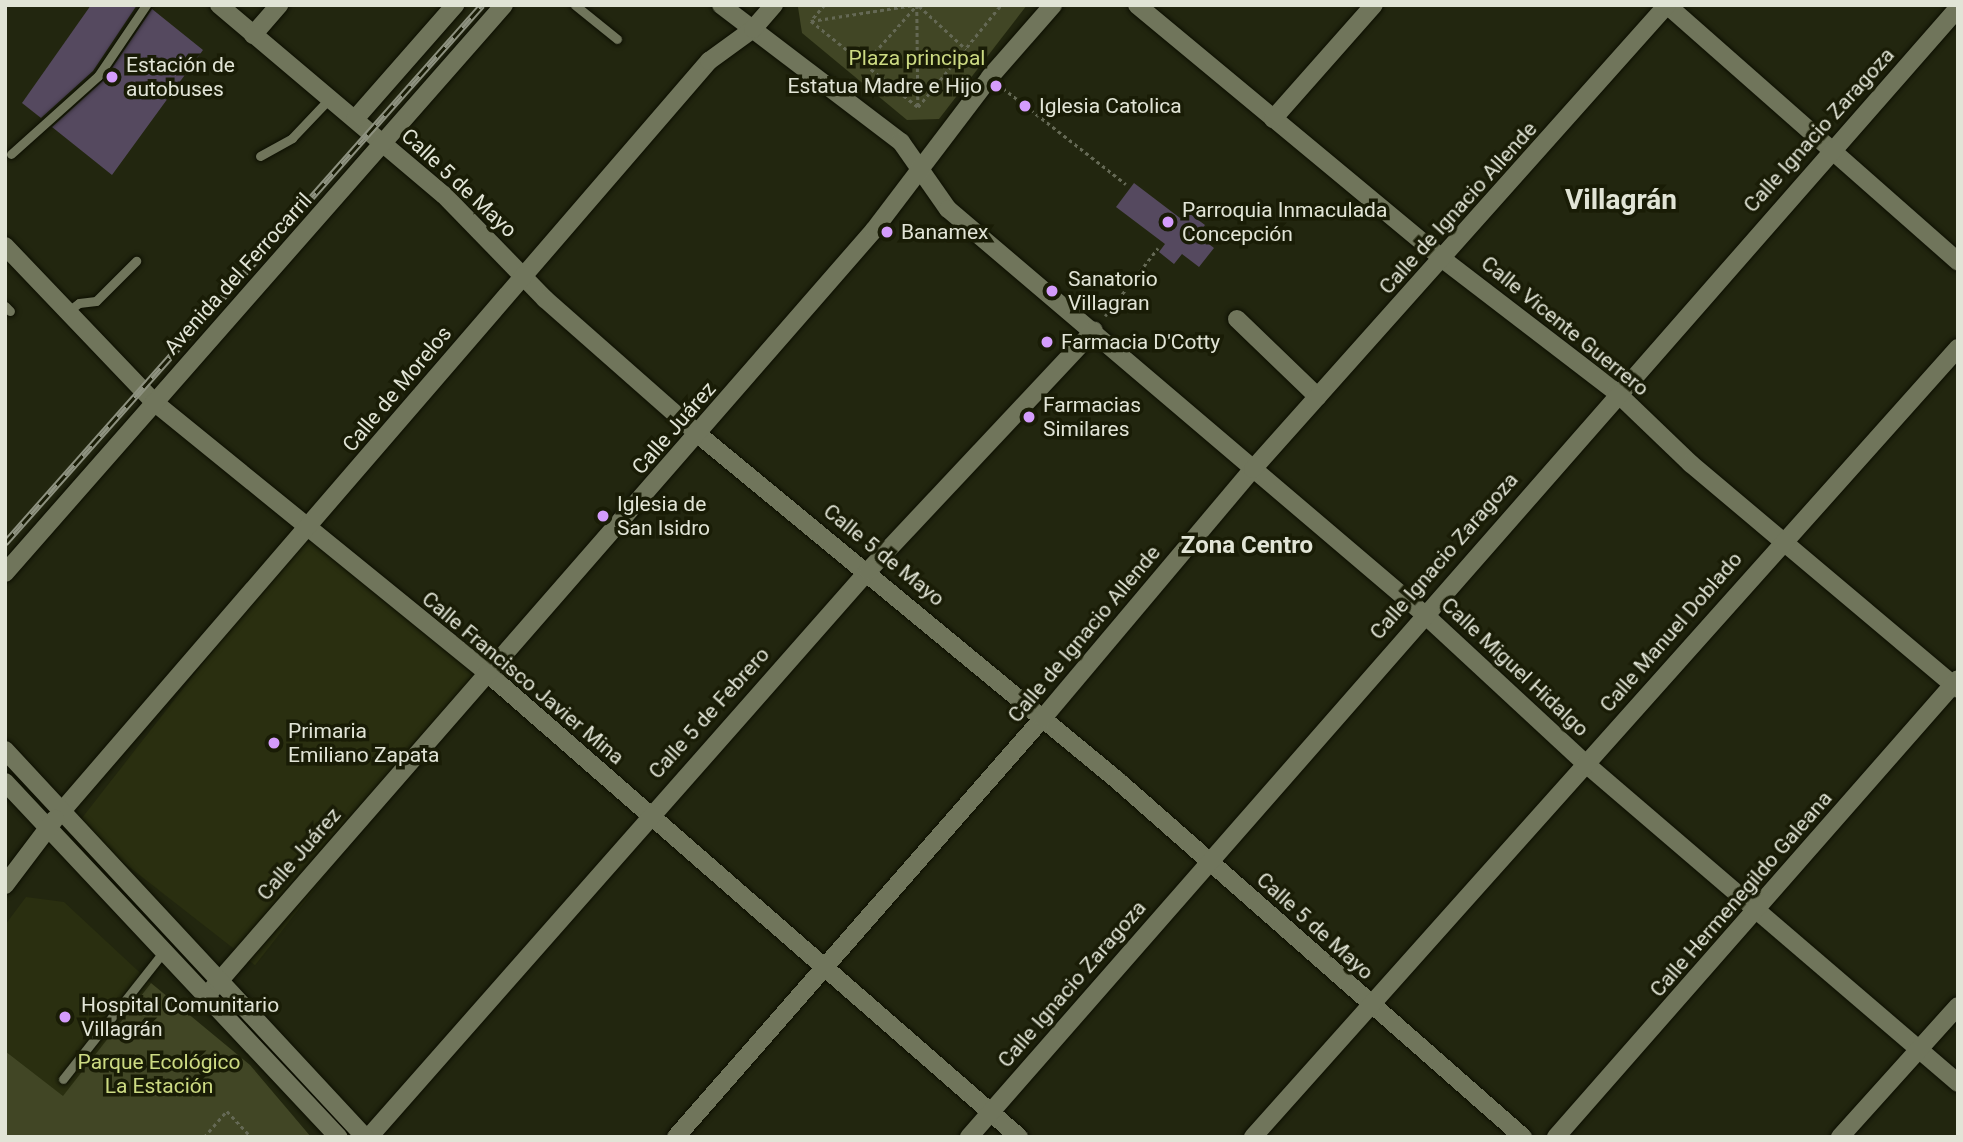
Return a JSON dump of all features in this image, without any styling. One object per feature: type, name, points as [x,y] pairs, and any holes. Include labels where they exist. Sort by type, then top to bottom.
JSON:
[{"type":"street","name":"Calle 5 de Mayo","points":[[219,5],[385,144],[522,275],[699,435],[868,571],[1210,860],[1370,1007],[1523,1137]]},
{"type":"street","points":[[253,35],[279,5]]},
{"type":"street","points":[[355,119],[455,5]]},
{"type":"street","name":"Avenida del Ferrocarril","points":[[5,573],[385,144],[504,5]]},
{"type":"street","points":[[721,5],[753,29]]},
{"type":"street","name":"Calle de Morelos","points":[[5,885],[48,827],[709,61],[753,29],[774,5]]},
{"type":"street","name":"Calle Juárez","points":[[208,994],[485,671],[699,435],[874,230],[990,77],[1054,5]]},
{"type":"street","name":"Calle Vicente Guerrero","points":[[1137,5],[1444,260],[1616,392],[1782,540],[1956,684]]},
{"type":"street","points":[[1273,119],[1374,5]]},
{"type":"street","points":[[1667,5],[1958,262]]},
{"type":"street","name":"Calle de Ignacio Allende","points":[[676,1137],[1043,718],[1253,469],[1444,260],[1667,5]]},
{"type":"street","name":"Calle Ignacio Zaragoza","points":[[969,1137],[1616,392],[1958,8]]},
{"type":"street","name":"Calle Miguel Hidalgo","points":[[753,29],[901,142],[918,171],[948,209],[1094,330],[1424,614],[1586,764],[1760,910],[1958,1083]]},
{"type":"street","name":"Calle Francisco Javier Mina","points":[[5,246],[154,402],[307,530],[485,671],[1019,1137]]},
{"type":"street","points":[[1237,319],[1318,397]]},
{"type":"street","name":"Calle 5 de Febrero","points":[[367,1137],[648,815],[868,571],[1094,330]]},
{"type":"street","name":"Calle Manuel Doblado","points":[[1253,1137],[1782,540],[1958,348]]},
{"type":"street","name":"Calle Hermenegildo Galeana","points":[[1556,1137],[1760,910],[1956,684]]},
{"type":"street","points":[[5,750],[367,1137]]},
{"type":"street","points":[[5,782],[166,948],[338,1137]]},
{"type":"street","points":[[1840,1137],[1958,1006]]},
{"type":"lane","points":[[11,154],[98,76],[146,5]]},
{"type":"lane","points":[[575,5],[617,39]]},
{"type":"lane","points":[[260,156],[292,138],[329,99]]},
{"type":"lane","points":[[67,312],[75,304],[96,301],[136,261]]},
{"type":"lane","points":[[63,1079],[166,948]]},
{"type":"path","points":[[811,21],[825,5]]},
{"type":"path","points":[[811,21],[916,5]]},
{"type":"path","points":[[916,5],[966,49]]},
{"type":"path","points":[[864,64],[916,5]]},
{"type":"path","points":[[916,5],[918,107]]},
{"type":"path","points":[[918,107],[1001,5]]},
{"type":"path","points":[[811,21],[918,107]]},
{"type":"path","points":[[990,77],[1126,184]]},
{"type":"path","points":[[1094,330],[1157,248]]},
{"type":"path","points":[[204,1137],[227,1111],[251,1137]]},
{"type":"shaded area","name":"Primaria Emiliano Zapata","points":[[307,530],[486,670],[255,965],[76,826]]},
{"type":"shaded area","name":"Hospital Comunitario Villagrán","points":[[26,897],[64,902],[151,983],[63,1097],[5,1051],[5,925]]},
{"type":"green space","name":"Plaza principal","points":[[1027,5],[939,119],[907,120],[802,33],[798,7]]},
{"type":"green space","name":"Parque Ecológico La Estación","points":[[151,983],[250,1065],[311,1137],[5,1137],[5,1051],[63,1096]]},
{"type":"building","points":[[91,5],[137,5],[93,71],[41,118],[22,103]]},
{"type":"building","points":[[152,9],[203,50],[112,175],[52,127],[104,80]]},
{"type":"building","name":"Parroquia Inmaculada Concepción","points":[[1134,183],[1180,218],[1186,211],[1205,225],[1197,235],[1214,248],[1199,267],[1182,254],[1174,264],[1159,252],[1165,244],[1116,207]]},
{"type":"railway","points":[[5,543],[482,5]]},
{"type":"place","name":"Estación de autobuses","points":[[112,77]]},
{"type":"place","name":"Estatua Madre e Hijo","points":[[996,86]]},
{"type":"place","name":"Iglesia Catolica","points":[[1025,106]]},
{"type":"place","name":"Parroquia Inmaculada Concepción","points":[[1168,222]]},
{"type":"place","name":"Banamex","points":[[887,232]]},
{"type":"place","name":"Sanatorio Villagran","points":[[1052,291]]},
{"type":"place","name":"Farmacia D'Cotty","points":[[1047,342]]},
{"type":"place","name":"Farmacias Similares","points":[[1029,417]]},
{"type":"place","name":"Iglesia de San Isidro","points":[[603,516]]},
{"type":"place","name":"Primaria Emiliano Zapata","points":[[274,743]]},
{"type":"place","name":"Hospital Comunitario Villagrán","points":[[65,1017]]},
{"type":"district","name":"Villagrán","points":[[1621,200]]},
{"type":"district","name":"Zona Centro","points":[[1247,546]]}]
